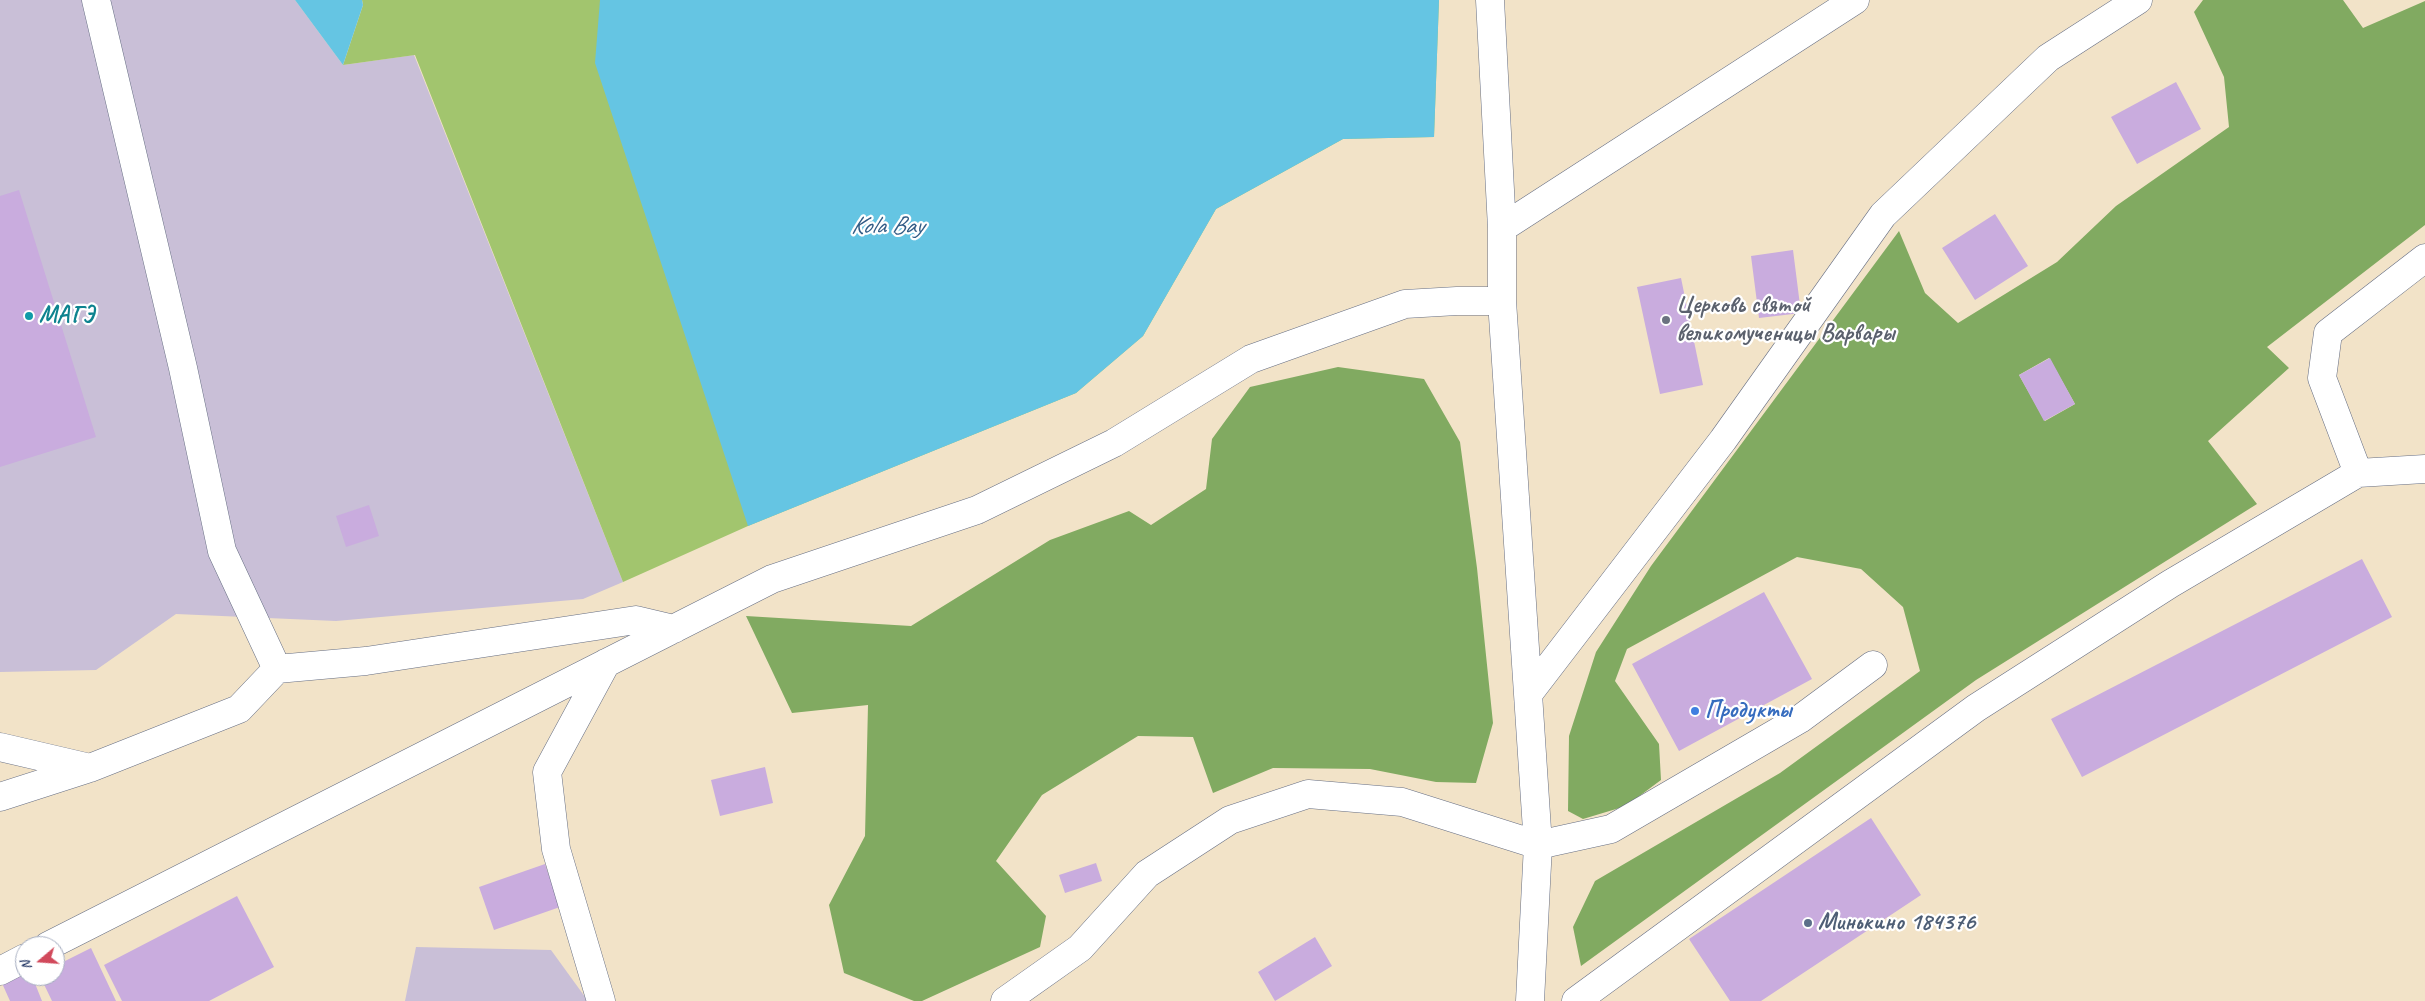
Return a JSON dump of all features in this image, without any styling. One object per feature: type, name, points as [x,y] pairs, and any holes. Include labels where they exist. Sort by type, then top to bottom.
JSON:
[{"type":"street","points":[[96,0],[183,368],[222,551],[277,669]]},
{"type":"street","points":[[1490,0],[1502,228],[1502,301],[1538,845],[1530,1001]]},
{"type":"street","points":[[1502,228],[1854,0]]},
{"type":"street","points":[[1529,693],[1723,440],[1883,215],[2048,58],[2138,0]]},
{"type":"street","points":[[2358,473],[2322,378],[2328,333],[2425,258]]},
{"type":"street","points":[[65,937],[772,579],[977,510],[1114,443],[1251,358],[1406,304],[1502,301]]},
{"type":"street","points":[[1576,1001],[1976,708],[2170,584],[2358,473],[2425,468]]},
{"type":"street","points":[[0,797],[90,768],[239,709],[277,669],[366,661],[636,620],[674,629]]},
{"type":"street","points":[[602,1001],[556,849],[547,772],[606,663]]},
{"type":"street","points":[[1005,1001],[1080,948],[1147,874],[1230,820],[1308,794],[1402,802],[1538,845],[1611,829],[1800,718],[1873,665]]},
{"type":"street","points":[[0,747],[90,768]]},
{"type":"street","points":[[0,970],[15,963]]},
{"type":"shaded area","points":[[0,0],[295,0],[343,65],[414,55],[623,582],[583,599],[336,621],[176,614],[96,670],[0,672]]},
{"type":"shaded area","points":[[416,947],[551,950],[588,1001],[405,1001]]},
{"type":"green space","name":"Kola Bay","points":[[362,0],[1439,0],[1434,137],[1343,139],[1216,209],[1143,336],[1076,393],[748,526],[623,582],[415,55],[343,65],[363,5]]},
{"type":"green space","points":[[2203,0],[2343,0],[2363,28],[2425,1],[2425,225],[2267,347],[2289,368],[2208,441],[2257,504],[1976,680],[1581,966],[1573,927],[1595,881],[1780,773],[1920,671],[1903,607],[1861,569],[1797,557],[1627,649],[1615,681],[1659,744],[1661,780],[1626,806],[1583,819],[1568,811],[1569,736],[1596,652],[1651,566],[1899,231],[1925,293],[1958,323],[2057,262],[2116,206],[2229,127],[2224,77],[2194,12]],"holes":[[[2049,358],[2075,404],[2045,421],[2019,375]]]},
{"type":"green space","points":[[1338,367],[1424,379],[1460,442],[1477,568],[1493,723],[1476,783],[1436,782],[1370,769],[1273,768],[1213,793],[1193,737],[1138,736],[1042,795],[996,861],[1046,916],[1040,947],[922,1001],[914,1001],[844,973],[829,905],[865,836],[868,705],[792,713],[746,616],[911,626],[1050,540],[1129,511],[1151,525],[1206,489],[1212,439],[1250,387]]},
{"type":"water","points":[[295,0],[362,0],[363,5],[343,65]]},
{"type":"water","name":"Kola Bay","points":[[600,0],[1439,0],[1434,137],[1343,139],[1216,209],[1143,336],[1076,393],[748,526],[595,63]]},
{"type":"building","points":[[2176,82],[2201,129],[2137,164],[2111,117]]},
{"type":"building","name":"МАГЭ","points":[[19,190],[96,437],[0,467],[0,196]]},
{"type":"building","points":[[1995,214],[2028,266],[1975,300],[1942,248]]},
{"type":"building","points":[[1793,250],[1801,313],[1759,318],[1751,256]]},
{"type":"building","points":[[1681,278],[1703,385],[1660,394],[1637,287]]},
{"type":"building","points":[[2050,358],[2075,404],[2044,421],[2019,375]]},
{"type":"building","points":[[369,505],[379,536],[346,547],[336,516]]},
{"type":"building","points":[[2362,559],[2392,617],[2082,777],[2051,719]]},
{"type":"building","points":[[1764,592],[1812,679],[1679,751],[1632,664]]},
{"type":"building","points":[[765,767],[773,803],[720,816],[711,780]]},
{"type":"building","points":[[1871,818],[1921,895],[1761,1001],[1730,1001],[1689,939]]},
{"type":"building","points":[[1096,863],[1102,881],[1065,893],[1059,875]]},
{"type":"building","points":[[545,864],[560,907],[494,930],[479,887]]},
{"type":"building","points":[[237,896],[274,967],[209,1001],[122,1001],[104,965]]},
{"type":"building","points":[[1315,937],[1332,966],[1275,1001],[1258,972]]},
{"type":"building","points":[[91,948],[116,1001],[52,1001],[45,986],[65,986],[65,961]]},
{"type":"building","points":[[15,975],[15,986],[36,986],[42,1001],[10,1001],[1,981]]},
{"type":"place","name":"МАГЭ","points":[[29,316]]},
{"type":"place","name":"Церковь святой великомученицы Варвары","points":[[1666,320]]},
{"type":"place","name":"Продукты","points":[[1695,711]]},
{"type":"place","name":"Минькино 184376","points":[[1808,923]]}]
